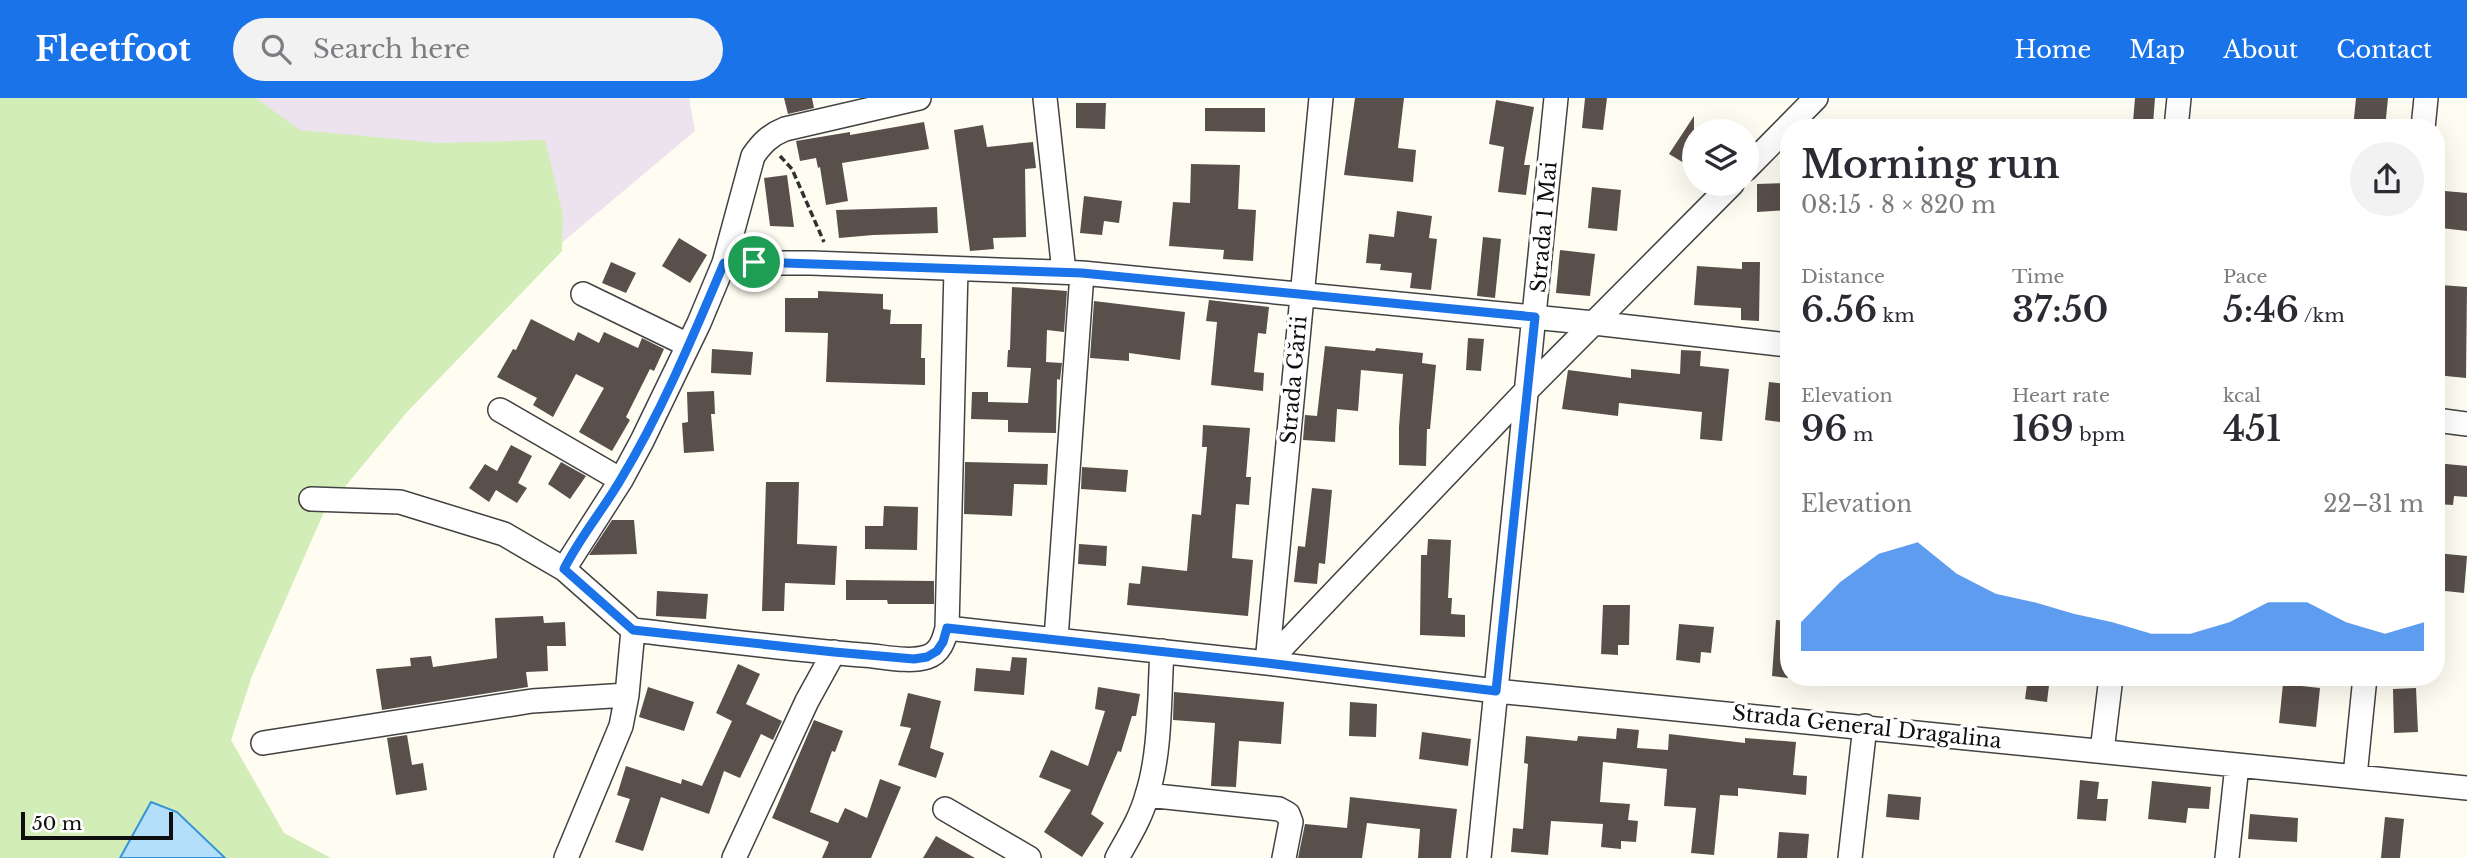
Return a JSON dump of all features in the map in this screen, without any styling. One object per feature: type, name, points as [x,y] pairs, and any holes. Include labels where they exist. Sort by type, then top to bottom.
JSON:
[{"type":"street","points":[[564,569],[621,480],[688,345],[724,263],[753,156],[766,140],[785,129],[919,98]]},
{"type":"street","points":[[1045,98],[1073,273],[1056,639]]},
{"type":"street","name":"Strada Gării","points":[[1267,663],[1321,98]]},
{"type":"street","name":"Strada 1 Mai","points":[[1479,858],[1556,98]]},
{"type":"street","points":[[1795,119],[1816,98]]},
{"type":"street","points":[[2177,119],[2179,98]]},
{"type":"street","points":[[2424,119],[2426,98]]},
{"type":"street","points":[[1759,156],[1780,135]]},
{"type":"street","points":[[1267,663],[1527,390],[1720,196]]},
{"type":"street","points":[[724,263],[1073,273],[1535,317],[1780,344]]},
{"type":"street","points":[[311,499],[400,502],[505,534],[564,569],[633,630],[834,652],[914,659],[927,657],[937,651],[947,628],[956,269]]},
{"type":"street","points":[[583,294],[688,345]]},
{"type":"street","points":[[499,410],[621,480]]},
{"type":"street","points":[[2445,421],[2467,424]]},
{"type":"street","name":"Strada General Dragalina","points":[[947,628],[1496,691],[2467,788]]},
{"type":"street","points":[[566,858],[617,738],[627,695],[633,630]]},
{"type":"street","points":[[1117,858],[1138,820],[1154,765],[1162,651]]},
{"type":"street","points":[[734,858],[807,701],[834,652]]},
{"type":"street","points":[[2102,751],[2110,686]]},
{"type":"street","points":[[2355,776],[2364,686]]},
{"type":"street","points":[[263,743],[531,701],[627,695]]},
{"type":"street","points":[[1850,858],[1865,726]]},
{"type":"street","points":[[2227,858],[2237,765]]},
{"type":"street","points":[[1147,795],[1279,809],[1288,814],[1291,822],[1284,858]]},
{"type":"street","points":[[945,809],[1029,858]]},
{"type":"path","points":[[766,140],[792,169],[831,264]]},
{"type":"shaded area","points":[[212,98],[689,98],[695,131],[552,251]]},
{"type":"green space","points":[[0,98],[256,98],[300,130],[439,143],[545,140],[563,215],[562,251],[407,412],[324,512],[252,676],[231,740],[284,833],[331,858],[0,858]]},
{"type":"water","points":[[151,802],[177,812],[225,858],[120,858]]},
{"type":"building","points":[[784,98],[812,98],[814,108],[788,114]]},
{"type":"building","points":[[1355,98],[1404,98],[1398,148],[1416,150],[1413,182],[1344,175]]},
{"type":"building","points":[[1585,98],[1607,98],[1603,130],[1582,128]]},
{"type":"building","points":[[2135,98],[2155,98],[2153,119],[2133,119]]},
{"type":"building","points":[[2356,98],[2388,98],[2386,119],[2354,119]]},
{"type":"building","points":[[1496,100],[1534,107],[1524,165],[1530,165],[1526,195],[1498,192],[1504,147],[1489,144]]},
{"type":"building","points":[[1076,103],[1106,103],[1105,129],[1076,128]]},
{"type":"building","points":[[1205,108],[1265,108],[1265,132],[1205,131]]},
{"type":"building","points":[[924,122],[929,149],[842,163],[848,201],[826,205],[816,158],[800,161],[796,141]]},
{"type":"building","points":[[983,125],[987,147],[1033,142],[1036,168],[1025,169],[1026,237],[993,238],[994,249],[970,251],[954,130]]},
{"type":"building","points":[[1682,134],[1682,162],[1669,154]]},
{"type":"building","points":[[1191,164],[1240,165],[1238,209],[1256,210],[1253,261],[1223,259],[1224,250],[1169,246],[1173,202],[1190,203]]},
{"type":"building","points":[[787,175],[794,227],[770,226],[764,178]]},
{"type":"building","points":[[1780,183],[1780,211],[1757,212],[1759,184]]},
{"type":"building","points":[[1592,187],[1621,190],[1617,231],[1588,228]]},
{"type":"building","points":[[2445,191],[2467,193],[2467,231],[2445,228]]},
{"type":"building","points":[[1084,196],[1122,201],[1119,223],[1104,221],[1102,235],[1080,233]]},
{"type":"building","points":[[937,207],[938,233],[839,238],[836,210]]},
{"type":"building","points":[[1397,211],[1432,216],[1429,238],[1437,239],[1431,290],[1410,288],[1412,273],[1380,270],[1381,264],[1366,263],[1369,234],[1394,237]]},
{"type":"building","points":[[1483,237],[1501,239],[1495,298],[1477,296]]},
{"type":"building","points":[[679,238],[707,255],[690,283],[662,266]]},
{"type":"building","points":[[1560,250],[1595,254],[1590,296],[1556,293]]},
{"type":"building","points":[[611,262],[636,273],[626,293],[602,283]]},
{"type":"building","points":[[1742,262],[1760,262],[1759,321],[1741,320],[1741,308],[1694,305],[1697,266],[1742,269]]},
{"type":"building","points":[[2445,285],[2467,287],[2466,378],[2445,376]]},
{"type":"building","points":[[1012,287],[1067,291],[1064,332],[1047,330],[1046,362],[1062,363],[1060,380],[1057,379],[1056,433],[1008,432],[1008,420],[971,419],[972,392],[988,392],[988,402],[1028,403],[1031,368],[1007,367]]},
{"type":"building","points":[[818,291],[883,294],[883,309],[891,310],[890,324],[922,324],[921,358],[925,358],[925,385],[826,382],[828,333],[785,332],[785,298],[818,298]]},
{"type":"building","points":[[1209,300],[1269,307],[1266,334],[1258,333],[1254,372],[1264,373],[1263,391],[1211,385],[1217,322],[1206,321]]},
{"type":"building","points":[[1094,301],[1185,312],[1180,360],[1129,353],[1129,361],[1090,358]]},
{"type":"building","points":[[531,319],[574,341],[578,332],[599,343],[604,332],[638,348],[642,338],[664,349],[654,371],[650,369],[626,417],[630,420],[612,451],[579,432],[604,388],[576,374],[553,417],[533,405],[537,398],[497,377],[513,349],[516,350]]},
{"type":"building","points":[[1468,338],[1484,339],[1481,371],[1466,370]]},
{"type":"building","points":[[1325,346],[1423,353],[1422,363],[1436,365],[1430,429],[1427,429],[1426,466],[1399,465],[1403,374],[1361,370],[1358,411],[1337,409],[1335,442],[1303,440],[1305,415],[1317,416]]},
{"type":"building","points":[[712,349],[753,352],[751,375],[711,373]]},
{"type":"building","points":[[1681,350],[1701,351],[1700,366],[1729,369],[1722,441],[1700,439],[1702,412],[1619,403],[1618,416],[1562,409],[1568,370],[1631,378],[1631,369],[1680,374]]},
{"type":"building","points":[[1769,382],[1780,383],[1780,422],[1765,420]]},
{"type":"building","points":[[714,391],[715,414],[711,414],[714,451],[684,453],[682,423],[688,422],[687,392]]},
{"type":"building","points":[[1203,425],[1250,428],[1246,477],[1251,477],[1249,505],[1236,504],[1232,558],[1253,560],[1248,616],[1127,605],[1129,583],[1140,584],[1142,566],[1187,571],[1192,514],[1201,515],[1207,447],[1202,447]]},
{"type":"building","points":[[511,445],[532,456],[518,483],[527,488],[517,503],[496,490],[489,502],[469,488],[485,464],[497,471]]},
{"type":"building","points":[[561,462],[586,476],[570,499],[548,484]]},
{"type":"building","points":[[965,462],[1048,464],[1047,485],[1014,484],[1012,516],[964,514]]},
{"type":"building","points":[[2445,464],[2467,466],[2467,497],[2454,496],[2453,505],[2445,505]]},
{"type":"building","points":[[1082,467],[1128,470],[1126,492],[1081,489]]},
{"type":"building","points":[[766,482],[799,482],[797,544],[837,546],[835,585],[785,583],[784,611],[762,611]]},
{"type":"building","points":[[1312,488],[1332,490],[1325,564],[1319,563],[1317,584],[1294,582],[1298,546],[1305,547]]},
{"type":"building","points":[[884,506],[918,507],[917,550],[865,549],[865,526],[883,526]]},
{"type":"building","points":[[612,520],[634,520],[637,554],[589,555]]},
{"type":"building","points":[[1428,539],[1451,540],[1448,598],[1452,598],[1451,614],[1465,615],[1465,637],[1420,635],[1421,555],[1427,555]]},
{"type":"building","points":[[1079,544],[1107,546],[1106,566],[1078,564]]},
{"type":"building","points":[[2445,554],[2467,556],[2464,593],[2445,591]]},
{"type":"building","points":[[846,580],[934,581],[934,604],[846,600]]},
{"type":"building","points":[[657,591],[708,594],[706,619],[656,616]]},
{"type":"building","points":[[1603,605],[1630,605],[1629,645],[1618,645],[1618,655],[1601,654]]},
{"type":"building","points":[[543,616],[544,623],[565,622],[566,646],[547,646],[548,671],[526,672],[528,687],[382,710],[376,669],[411,666],[410,658],[431,656],[433,667],[497,658],[495,618]]},
{"type":"building","points":[[1776,620],[1780,620],[1780,677],[1772,676]]},
{"type":"building","points":[[1679,624],[1714,627],[1711,653],[1701,652],[1700,663],[1676,660]]},
{"type":"building","points":[[1012,657],[1027,658],[1024,695],[974,691],[976,668],[1010,671]]},
{"type":"building","points":[[738,664],[760,674],[746,704],[782,721],[773,740],[761,734],[740,778],[724,771],[709,814],[661,797],[643,851],[615,842],[630,799],[617,795],[626,766],[681,784],[682,779],[702,786],[732,721],[716,713]]},
{"type":"building","points":[[2027,686],[2049,686],[2047,702],[2025,699]]},
{"type":"building","points":[[2283,686],[2320,688],[2316,727],[2279,723]]},
{"type":"building","points":[[648,687],[694,702],[684,731],[639,717]]},
{"type":"building","points":[[1098,687],[1140,694],[1136,716],[1132,716],[1121,752],[1118,751],[1091,814],[1104,823],[1082,857],[1044,832],[1071,790],[1039,777],[1051,750],[1088,766],[1105,711],[1095,709]]},
{"type":"building","points":[[2416,688],[2418,732],[2394,733],[2393,689]]},
{"type":"building","points":[[1174,692],[1284,702],[1281,744],[1239,741],[1236,787],[1211,786],[1215,723],[1173,720]]},
{"type":"building","points":[[908,693],[941,701],[930,748],[944,753],[936,778],[898,765],[911,728],[900,726]]},
{"type":"building","points":[[1350,702],[1377,704],[1376,737],[1349,736]]},
{"type":"building","points":[[814,720],[843,731],[835,752],[832,751],[810,812],[838,823],[845,808],[867,818],[880,779],[901,787],[871,858],[822,858],[829,842],[772,818]]},
{"type":"building","points":[[1617,728],[1639,730],[1637,748],[1668,750],[1669,734],[1745,743],[1745,738],[1796,742],[1793,775],[1807,776],[1806,795],[1738,788],[1738,796],[1720,795],[1714,855],[1691,853],[1696,808],[1664,806],[1667,769],[1603,762],[1600,802],[1630,804],[1628,820],[1638,821],[1636,842],[1621,841],[1621,849],[1601,847],[1603,824],[1551,821],[1548,855],[1511,852],[1513,828],[1523,829],[1528,764],[1524,763],[1526,736],[1577,741],[1578,736],[1616,739]]},
{"type":"building","points":[[1422,732],[1471,739],[1468,766],[1419,759]]},
{"type":"building","points":[[407,735],[412,765],[423,763],[427,790],[396,795],[387,738]]},
{"type":"building","points":[[2080,780],[2099,782],[2097,799],[2108,799],[2106,821],[2077,819]]},
{"type":"building","points":[[2152,781],[2211,787],[2209,809],[2188,808],[2186,823],[2148,819]]},
{"type":"building","points":[[1888,794],[1921,797],[1919,820],[1886,817]]},
{"type":"building","points":[[1350,797],[1457,809],[1451,858],[1418,858],[1420,829],[1367,823],[1362,858],[1298,858],[1305,824],[1347,828]]},
{"type":"building","points":[[2250,814],[2298,818],[2297,842],[2248,839]]},
{"type":"building","points":[[2385,817],[2404,819],[2400,858],[2381,858]]},
{"type":"building","points":[[1779,832],[1809,834],[1807,858],[1777,858]]},
{"type":"building","points":[[936,836],[975,858],[923,858]]},
{"type":"route","points":[[754,262],[1082,273],[1535,317],[1496,691],[947,628],[937,651],[927,657],[914,659],[633,630],[564,569],[621,480],[642,441],[699,323],[724,263],[754,262]]}]
